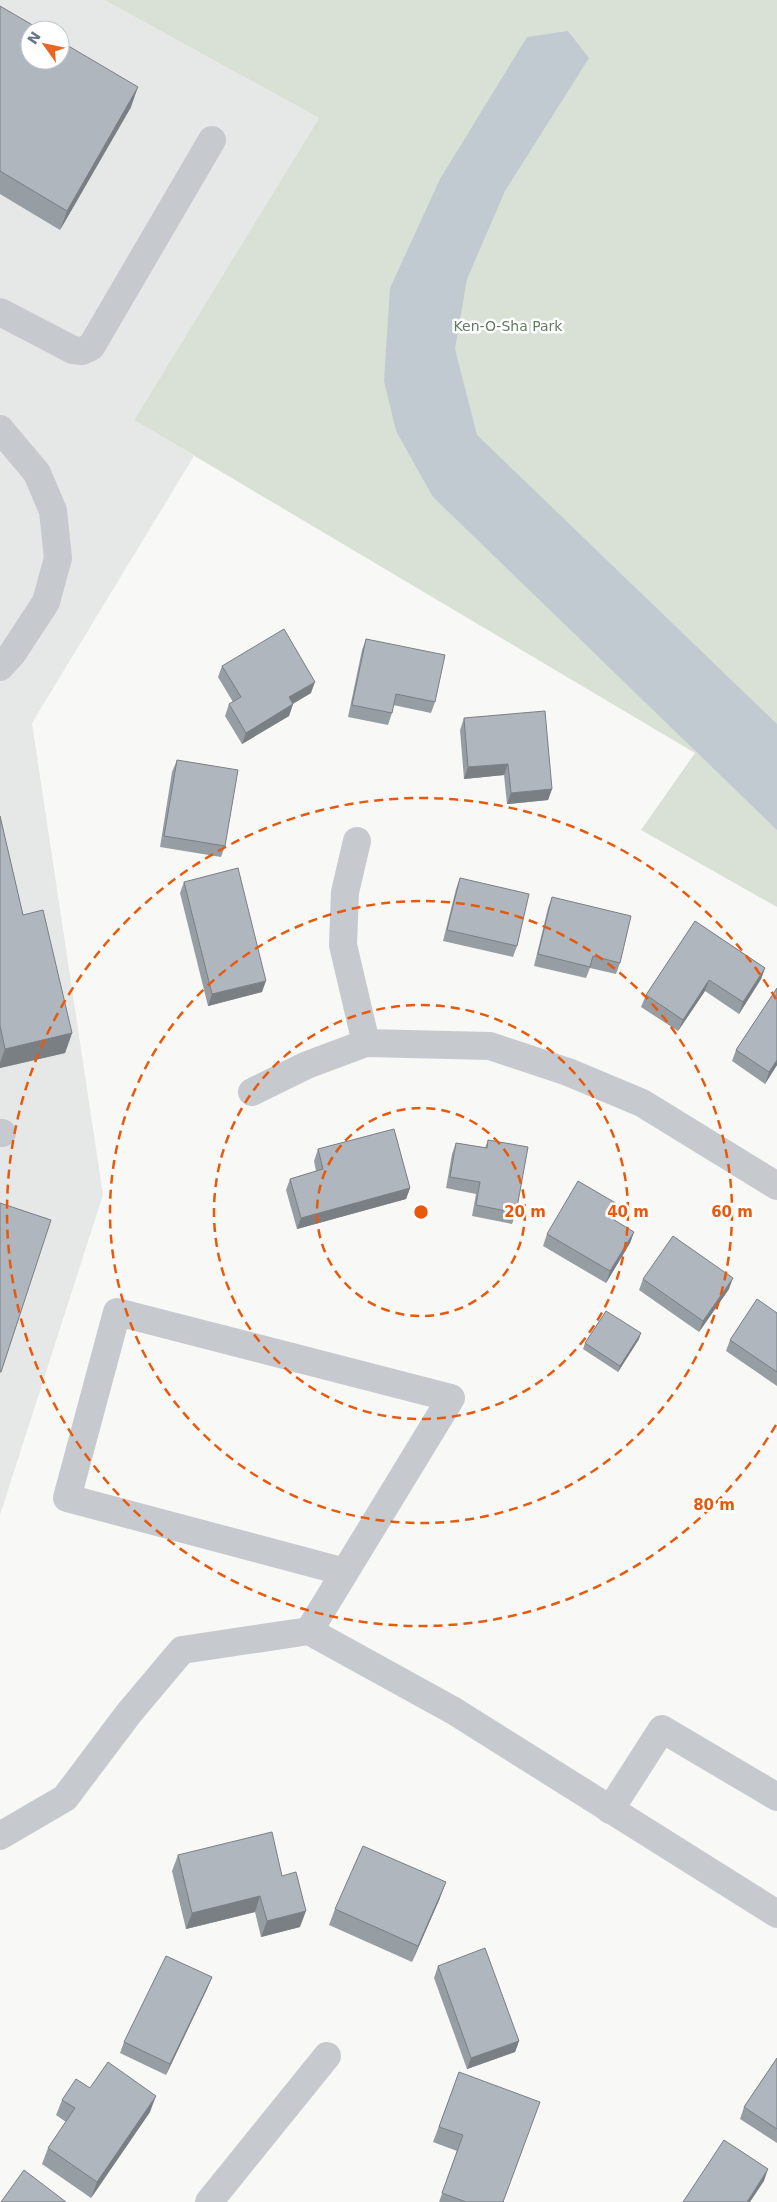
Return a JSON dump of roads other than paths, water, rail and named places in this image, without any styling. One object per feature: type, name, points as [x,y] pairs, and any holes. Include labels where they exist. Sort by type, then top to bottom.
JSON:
[{"type":"street","points":[[0,312],[72,350],[82,351],[91,347],[212,140]]},
{"type":"street","points":[[0,430],[37,472],[53,511],[58,558],[46,602],[12,654],[0,667]]},
{"type":"street","points":[[357,841],[345,892],[343,945],[366,1043]]},
{"type":"street","points":[[252,1092],[308,1066],[366,1043],[490,1046],[568,1072],[642,1103],[777,1186]]},
{"type":"street","points":[[309,1631],[345,1572],[451,1398],[117,1312],[67,1498],[345,1572]]},
{"type":"street","points":[[0,1836],[65,1798],[128,1713],[182,1650],[309,1631],[454,1711],[777,1914]]},
{"type":"street","points":[[610,1810],[662,1729],[777,1797]]},
{"type":"street","points":[[209,2202],[327,2056]]},
{"type":"park label","name":"Ken-O-Sha Park","points":[[508,326]]}]
